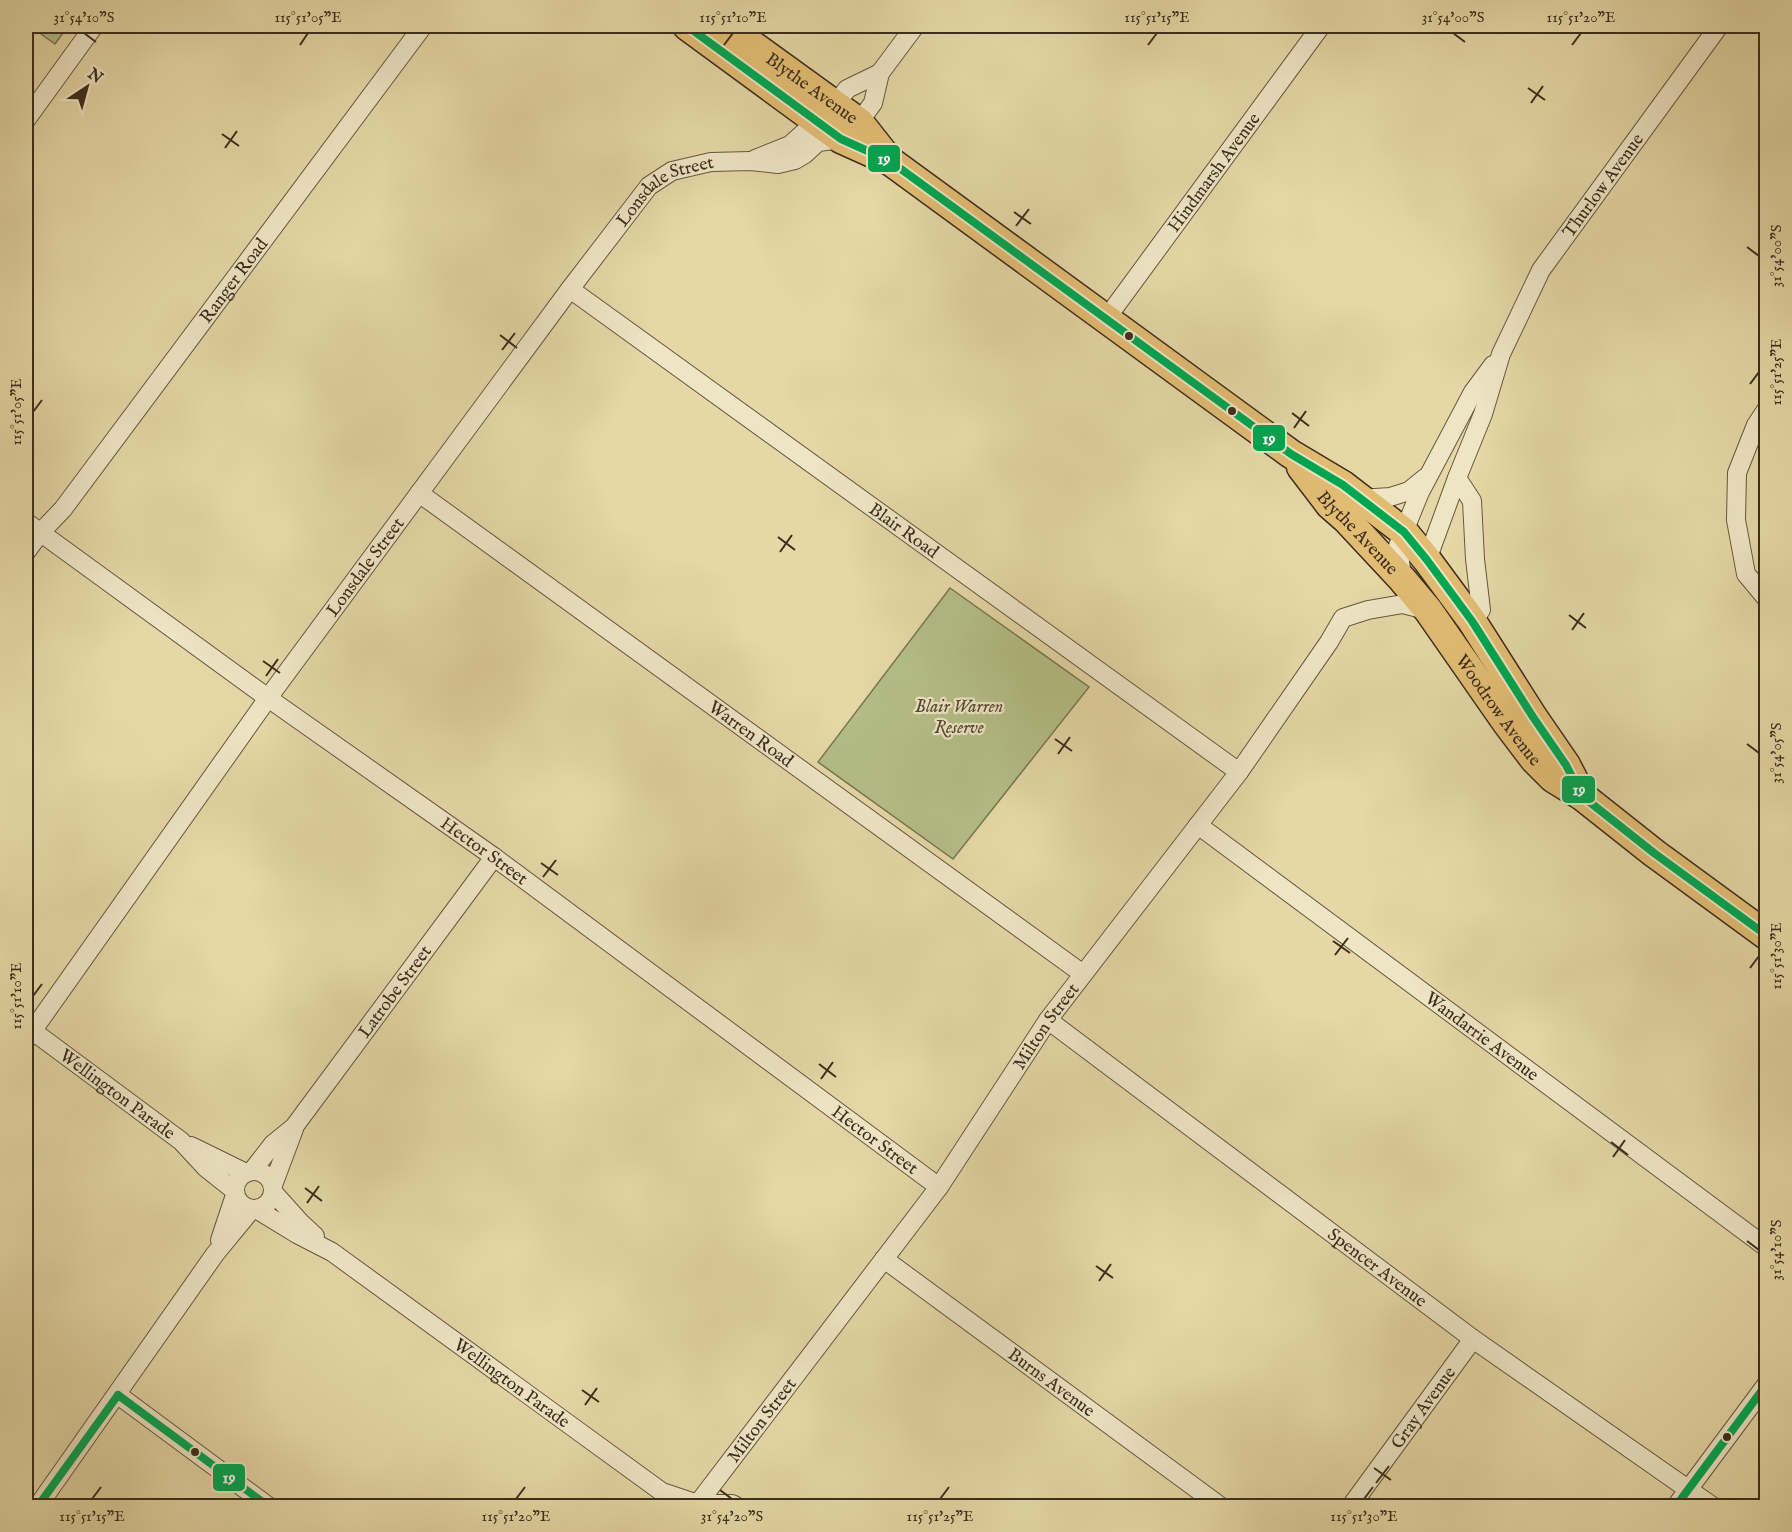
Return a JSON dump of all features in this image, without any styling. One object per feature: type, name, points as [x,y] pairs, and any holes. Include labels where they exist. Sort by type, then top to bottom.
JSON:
[{"type":"main road","name":"Blythe Avenue","points":[[687,26],[825,113],[1291,454],[1342,485],[1404,532],[1472,621]]},
{"type":"main road","name":"Blythe Avenue","points":[[726,26],[825,113]]},
{"type":"main road","name":"Blythe Avenue","points":[[1291,454],[1330,505],[1346,519],[1428,610]]},
{"type":"main road","name":"Woodrow Avenue","points":[[1428,610],[1506,722],[1534,759],[1553,778],[1582,796],[1654,853],[1767,935]]},
{"type":"main road","name":"Woodrow Avenue","points":[[1472,621],[1566,765],[1582,796]]},
{"type":"street","points":[[26,120],[94,26]]},
{"type":"street","name":"Ranger Road","points":[[26,552],[33,528],[63,509],[423,26]]},
{"type":"street","points":[[850,131],[873,103],[880,73],[915,26]]},
{"type":"street","name":"Hindmarsh Avenue","points":[[1106,319],[1321,26]]},
{"type":"street","name":"Thurlow Avenue","points":[[1427,560],[1457,478],[1484,414],[1501,354],[1540,270],[1719,26]]},
{"type":"street","name":"Lonsdale Street","points":[[750,160],[790,145],[805,133],[847,89],[880,73]]},
{"type":"street","name":"Lonsdale Street","points":[[28,1032],[268,698],[570,289],[649,186],[672,171],[688,166],[750,160],[778,164],[795,160],[818,142],[850,131]]},
{"type":"street","name":"Blair Road","points":[[570,289],[1239,772]]},
{"type":"street","name":"Thurlow Avenue","points":[[1402,579],[1398,546],[1429,474],[1473,392],[1501,354]]},
{"type":"street","points":[[1767,410],[1756,424],[1737,473],[1736,520],[1746,574],[1767,598]]},
{"type":"street","name":"Thurlow Avenue","points":[[1360,499],[1390,497],[1409,491],[1429,474]]},
{"type":"street","points":[[1457,478],[1472,501],[1480,610],[1472,621]]},
{"type":"street","name":"Warren Road","points":[[419,493],[1083,974]]},
{"type":"street","name":"Hector Street","points":[[33,528],[268,698],[494,857],[939,1187]]},
{"type":"street","name":"Milton Street","points":[[697,1505],[939,1187],[1048,1020],[1239,772],[1329,642],[1343,618],[1368,610],[1403,604],[1428,610]]},
{"type":"street","name":"Wandarrie Avenue","points":[[1198,825],[1767,1247]]},
{"type":"street","name":"Latrobe Street","points":[[249,1172],[273,1144],[294,1127],[494,857]]},
{"type":"street","name":"Spencer Avenue","points":[[1048,1020],[1473,1338],[1712,1506]]},
{"type":"street","name":"Wellington Parade","points":[[28,1032],[181,1141],[249,1172]]},
{"type":"street","name":"Latrobe Street","points":[[273,1188],[294,1127]]},
{"type":"street","name":"Wellington Parade","points":[[181,1141],[206,1168],[235,1193]]},
{"type":"street","points":[[38,1506],[215,1254],[254,1209],[268,1204],[273,1188],[265,1174],[249,1172],[237,1182],[215,1254]]},
{"type":"street","name":"Wellington Parade","points":[[273,1188],[300,1222],[332,1252],[662,1492],[697,1505],[732,1504],[736,1506]]},
{"type":"street","points":[[235,1193],[243,1206],[254,1209]]},
{"type":"street","name":"Wellington Parade","points":[[254,1209],[332,1252]]},
{"type":"street","name":"Burns Avenue","points":[[884,1259],[1220,1506]]},
{"type":"street","name":"Gray Avenue","points":[[1351,1506],[1473,1338]]},
{"type":"street","points":[[1676,1506],[1767,1385]]},
{"type":"street","points":[[118,1395],[268,1506]]},
{"type":"green space","points":[[30,26],[68,26],[55,44]]},
{"type":"green space","name":"Blair Warren Reserve","points":[[950,588],[1089,687],[953,859],[818,762]]},
{"type":"transit line","name":"19","points":[[687,26],[841,139],[890,161],[1291,454],[1343,485],[1404,532],[1472,621],[1566,765],[1582,796],[1654,853],[1766,935]]},
{"type":"transit line","name":"19","points":[[1676,1506],[1766,1385]]},
{"type":"transit line","name":"19","points":[[118,1395],[268,1506]]},
{"type":"transit line","name":"19","points":[[38,1506],[118,1395]]}]
